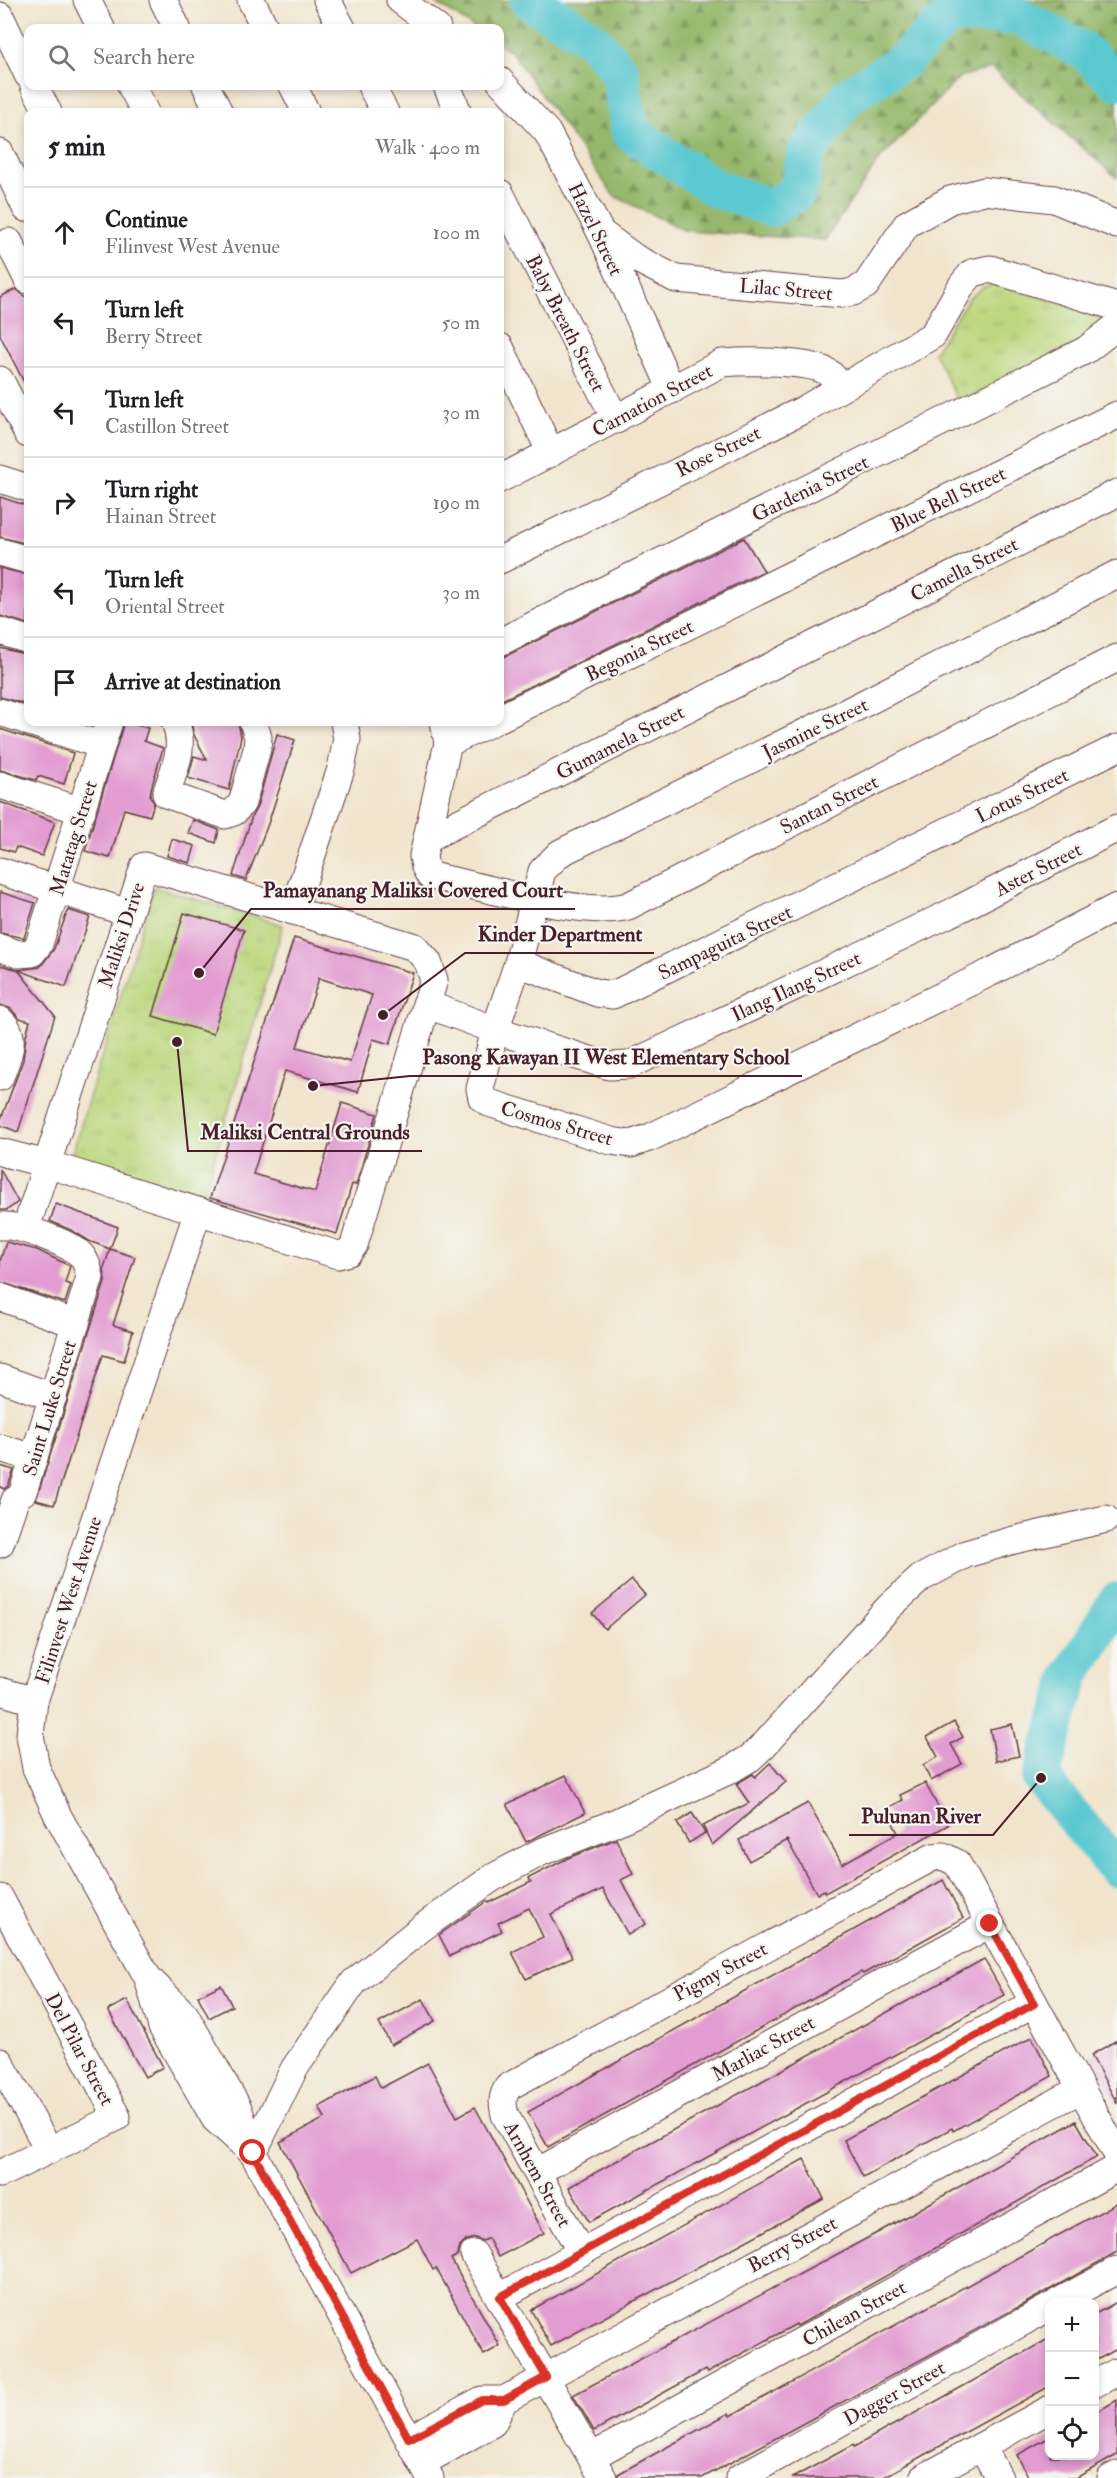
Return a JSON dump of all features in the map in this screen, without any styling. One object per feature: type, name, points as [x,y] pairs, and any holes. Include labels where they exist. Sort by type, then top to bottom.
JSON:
[{"type":"street","points":[[87,0],[99,24]]},
{"type":"street","points":[[163,0],[175,24]]},
{"type":"street","points":[[251,0],[263,24]]},
{"type":"street","points":[[327,0],[340,24]]},
{"type":"street","points":[[0,16],[24,66]]},
{"type":"street","name":"Hazel Street","points":[[504,85],[547,132],[601,234],[672,390]]},
{"type":"street","points":[[36,90],[46,108]]},
{"type":"street","points":[[133,90],[143,108]]},
{"type":"street","points":[[208,90],[217,108]]},
{"type":"street","points":[[295,90],[304,108]]},
{"type":"street","points":[[373,90],[383,108]]},
{"type":"street","points":[[449,90],[456,108]]},
{"type":"street","points":[[1,158],[24,202]]},
{"type":"street","name":"Lilac Street","points":[[601,234],[635,258],[676,279],[842,294],[853,292],[866,285],[907,224],[950,200],[984,191],[1054,199],[1117,225]]},
{"type":"street","name":"Baby Breath Street","points":[[504,201],[616,420]]},
{"type":"street","points":[[24,212],[4,241],[24,274]]},
{"type":"street","name":"Rose Street","points":[[504,558],[803,410],[933,335],[962,285],[972,273],[990,269],[1117,307]]},
{"type":"street","name":"Gardenia Street","points":[[504,640],[1086,350],[1117,326]]},
{"type":"street","points":[[504,355],[551,453]]},
{"type":"street","name":"Carnation Street","points":[[504,477],[722,363],[743,361],[813,366],[829,373],[842,387]]},
{"type":"street","points":[[4,394],[24,427]]},
{"type":"street","name":"Blue Bell Street","points":[[779,582],[1117,415]]},
{"type":"street","points":[[0,479],[24,487]]},
{"type":"street","name":"Camella Street","points":[[812,645],[1117,493]]},
{"type":"street","points":[[0,552],[24,559]]},
{"type":"street","name":"Jasmine Street","points":[[495,1030],[518,963],[533,898],[542,871],[560,853],[858,707],[1117,574]]},
{"type":"street","name":"Begonia Street","points":[[504,716],[779,582]]},
{"type":"street","points":[[0,631],[24,639]]},
{"type":"street","name":"Gumamela Street","points":[[428,838],[812,645]]},
{"type":"street","name":"Santan Street","points":[[428,838],[423,856],[430,876],[533,898],[613,911],[628,906],[1117,658]]},
{"type":"street","points":[[0,712],[24,719]]},
{"type":"street","points":[[61,726],[105,733]]},
{"type":"street","points":[[177,726],[180,733],[181,748],[166,794],[225,815],[234,812],[242,804],[257,749],[258,737],[254,726]]},
{"type":"street","points":[[293,911],[341,769],[347,739],[345,726]]},
{"type":"street","points":[[428,838],[446,732],[474,726]]},
{"type":"street","name":"Matatag Street","points":[[0,948],[18,954],[32,953],[39,944],[58,890],[105,733]]},
{"type":"street","name":"Lotus Street","points":[[927,842],[1117,748]]},
{"type":"street","points":[[0,785],[81,811]]},
{"type":"street","name":"Aster Street","points":[[959,909],[1117,828]]},
{"type":"street","name":"Sampaguita Street","points":[[518,963],[597,993],[613,995],[927,842]]},
{"type":"street","name":"Maliksi Drive","points":[[144,866],[293,911],[415,947],[429,962],[434,980],[354,1245],[349,1252],[339,1255],[47,1164],[144,866]]},
{"type":"street","points":[[0,871],[128,913]]},
{"type":"street","name":"Cosmos Street","points":[[495,1030],[480,1089],[482,1098],[489,1103],[611,1141],[631,1144],[651,1137],[989,973],[1117,907]]},
{"type":"street","name":"Ilang Ilang Street","points":[[426,1004],[495,1030],[609,1066],[629,1065],[959,909]]},
{"type":"street","points":[[0,1020],[9,1031],[11,1044],[0,1077]]},
{"type":"street","points":[[0,1152],[47,1164],[13,1227]]},
{"type":"street","name":"Filinvest West Avenue","points":[[198,1210],[34,1701],[30,1734],[36,1768],[58,1816],[147,1978],[185,2015],[238,2108],[253,2153],[426,2471]]},
{"type":"street","name":"Saint Luke Street","points":[[2,1531],[34,1458],[90,1277],[87,1263],[79,1253],[13,1227]]},
{"type":"street","points":[[0,1297],[76,1324]]},
{"type":"street","points":[[0,1378],[53,1397]]},
{"type":"street","points":[[0,1448],[34,1458]]},
{"type":"street","points":[[253,2153],[294,2068],[354,1982],[423,1927],[511,1867],[541,1852],[612,1824],[730,1770],[750,1758],[889,1607],[921,1578],[966,1554],[1014,1540],[1106,1519]]},
{"type":"street","points":[[0,1691],[34,1701]]},
{"type":"street","name":"Pigmy Street","points":[[503,2094],[508,2086],[923,1861],[943,1856],[957,1863],[990,1924]]},
{"type":"street","name":"Del Pilar Street","points":[[0,1898],[117,2117],[0,2174]]},
{"type":"street","points":[[990,1924],[1117,2154]]},
{"type":"street","name":"Marliac Street","points":[[537,2172],[990,1924]]},
{"type":"street","points":[[500,2297],[1034,2004]]},
{"type":"street","points":[[0,2062],[49,2150]]},
{"type":"street","name":"Berry Street","points":[[409,2439],[482,2400],[504,2400],[1081,2089]]},
{"type":"street","name":"Arnhem Street","points":[[503,2094],[502,2104],[505,2115],[581,2252]]},
{"type":"street","name":"Chilean Street","points":[[597,2467],[1117,2168]]},
{"type":"street","points":[[474,2254],[597,2467]]},
{"type":"street","points":[[1065,2298],[1117,2270]]},
{"type":"street","name":"Dagger Street","points":[[739,2478],[1045,2310]]},
{"type":"street","points":[[1099,2382],[1117,2372]]},
{"type":"street","points":[[426,2471],[493,2423],[504,2400]]},
{"type":"street","points":[[923,2478],[1045,2412]]},
{"type":"street","points":[[981,2446],[999,2478]]},
{"type":"street","points":[[1111,2478],[1117,2475]]},
{"type":"green space","points":[[431,0],[1117,0],[1117,178],[991,68],[960,77],[878,161],[825,240],[686,231],[614,196],[512,53],[504,47],[504,24],[469,24]]},
{"type":"green space","points":[[998,284],[1097,315],[1102,322],[1101,332],[959,403],[934,352],[968,299],[983,287]]},
{"type":"green space","points":[[154,887],[283,925],[202,1201],[70,1160]]},
{"type":"building","points":[[16,289],[24,296],[24,382],[0,335],[0,297]]},
{"type":"building","points":[[0,497],[24,505],[24,543],[0,537]]},
{"type":"building","points":[[744,538],[764,571],[504,699],[504,657]]},
{"type":"building","points":[[0,568],[24,574],[24,623],[0,616]]},
{"type":"building","points":[[0,648],[24,654],[24,704],[0,697]]},
{"type":"building","points":[[123,726],[148,728],[144,741],[163,748],[151,789],[150,796],[154,803],[150,816],[124,809],[110,858],[85,851]]},
{"type":"building","points":[[192,726],[239,726],[241,737],[229,790],[188,778],[194,756],[207,760]]},
{"type":"building","points":[[0,729],[73,753],[64,784],[38,776],[36,780],[0,770]]},
{"type":"building","points":[[277,734],[295,740],[268,824],[246,880],[233,876],[257,807]]},
{"type":"building","points":[[0,802],[55,822],[42,856],[16,847],[14,852],[0,848]]},
{"type":"building","points":[[193,820],[219,830],[216,843],[188,833]]},
{"type":"building","points":[[172,839],[195,846],[190,863],[167,856]]},
{"type":"building","points":[[0,892],[35,903],[24,938],[0,933]]},
{"type":"building","points":[[68,910],[90,917],[66,987],[18,970],[55,1016],[18,1132],[0,1125],[0,1122],[23,1060],[30,1021],[19,1018],[11,1009],[0,1005],[0,965],[19,970],[40,967],[54,949]]},
{"type":"building","points":[[184,913],[244,930],[213,1034],[153,1016]]},
{"type":"building","points":[[294,938],[413,973],[390,1044],[373,1039],[358,1092],[285,1071],[253,1174],[315,1192],[342,1103],[377,1114],[356,1185],[352,1184],[337,1234],[210,1198]],"holes":[[[319,978],[372,995],[350,1062],[297,1047]]]},
{"type":"building","points":[[0,1169],[18,1202],[7,1210],[0,1210]]},
{"type":"building","points":[[56,1204],[118,1227],[110,1249],[50,1221]]},
{"type":"building","points":[[6,1242],[37,1250],[70,1266],[65,1283],[71,1285],[65,1303],[0,1282],[0,1261]]},
{"type":"building","points":[[110,1249],[135,1257],[113,1325],[133,1331],[124,1361],[103,1355],[54,1505],[36,1500],[105,1282],[104,1268]]},
{"type":"building","points":[[0,1466],[14,1470],[8,1486],[4,1489],[0,1487]]},
{"type":"building","points":[[632,1580],[645,1595],[605,1629],[592,1613]]},
{"type":"building","points":[[954,1722],[963,1737],[951,1744],[962,1764],[931,1781],[923,1765],[938,1757],[927,1737]]},
{"type":"building","points":[[1012,1724],[1019,1756],[996,1761],[990,1729]]},
{"type":"building","points":[[770,1763],[786,1782],[712,1845],[703,1826],[749,1803],[736,1784],[753,1774],[755,1777]]},
{"type":"building","points":[[566,1775],[585,1813],[526,1842],[507,1804]]},
{"type":"building","points":[[925,1783],[948,1825],[825,1893],[824,1890],[817,1894],[787,1840],[749,1861],[739,1840],[808,1803],[842,1864],[898,1833],[886,1809],[903,1800],[900,1795]]},
{"type":"building","points":[[692,1813],[705,1833],[689,1843],[677,1823]]},
{"type":"building","points":[[616,1839],[633,1874],[621,1880],[646,1924],[628,1935],[603,1889],[551,1914],[572,1957],[526,1979],[512,1952],[543,1937],[529,1908],[498,1923],[502,1931],[450,1956],[439,1935],[487,1901],[488,1903],[531,1882],[529,1878],[568,1858]]},
{"type":"building","points":[[943,1880],[963,1918],[863,1974],[861,1972],[548,2147],[528,2112]]},
{"type":"building","points":[[984,1959],[1004,1995],[589,2222],[569,2187]]},
{"type":"building","points":[[221,1985],[232,2006],[209,2018],[198,1996]]},
{"type":"building","points":[[423,1999],[435,2021],[391,2045],[379,2023]]},
{"type":"building","points":[[127,2000],[163,2067],[145,2077],[108,2010]]},
{"type":"building","points":[[1032,2037],[1052,2076],[953,2131],[952,2128],[863,2177],[844,2140]]},
{"type":"building","points":[[1117,2040],[1117,2103],[1091,2055]]},
{"type":"building","points":[[428,2063],[457,2117],[475,2107],[544,2233],[498,2257],[488,2238],[483,2241],[475,2238],[467,2240],[460,2247],[458,2255],[451,2259],[500,2346],[484,2355],[436,2268],[433,2270],[417,2239],[351,2273],[280,2142],[325,2118],[319,2107],[375,2076],[381,2088]]},
{"type":"building","points":[[1076,2121],[1097,2157],[797,2326],[796,2324],[707,2373],[705,2370],[594,2431],[573,2395],[877,2233]]},
{"type":"building","points":[[804,2159],[824,2199],[551,2346],[531,2310]]},
{"type":"building","points":[[1117,2203],[1117,2252],[1031,2300],[702,2478],[619,2478],[618,2474],[729,2413],[730,2416]]},
{"type":"building","points":[[1117,2302],[1117,2349],[1099,2359],[1099,2352],[1099,2312]]},
{"type":"building","points":[[1045,2341],[1045,2389],[882,2478],[792,2478],[853,2445],[854,2447]]},
{"type":"building","points":[[1117,2400],[1117,2455],[1076,2478],[1029,2478],[1017,2455],[1045,2440],[1045,2460],[1099,2460],[1099,2411]]},
{"type":"waterway","points":[[529,0],[592,39],[620,71],[630,132],[717,189],[772,208],[798,191],[806,153],[848,96],[903,61],[950,15],[1018,16],[1084,51],[1117,81]]},
{"type":"waterway","points":[[978,0],[982,15]]},
{"type":"waterway","points":[[1117,1601],[1071,1675],[1041,1778],[1117,1869]]},
{"type":"place","name":"Pamayanang Maliksi Covered Court","points":[[199,973]]},
{"type":"place","name":"Kinder Department","points":[[383,1015]]},
{"type":"place","name":"Maliksi Central Grounds","points":[[177,1042]]},
{"type":"place","name":"Pasong Kawayan II West Elementary School","points":[[313,1086]]},
{"type":"place","name":"Pulunan River","points":[[1041,1778]]},
{"type":"route","points":[[253,2153],[409,2439],[482,2400],[504,2400],[546,2377],[500,2297],[1034,2004],[990,1924]]}]
